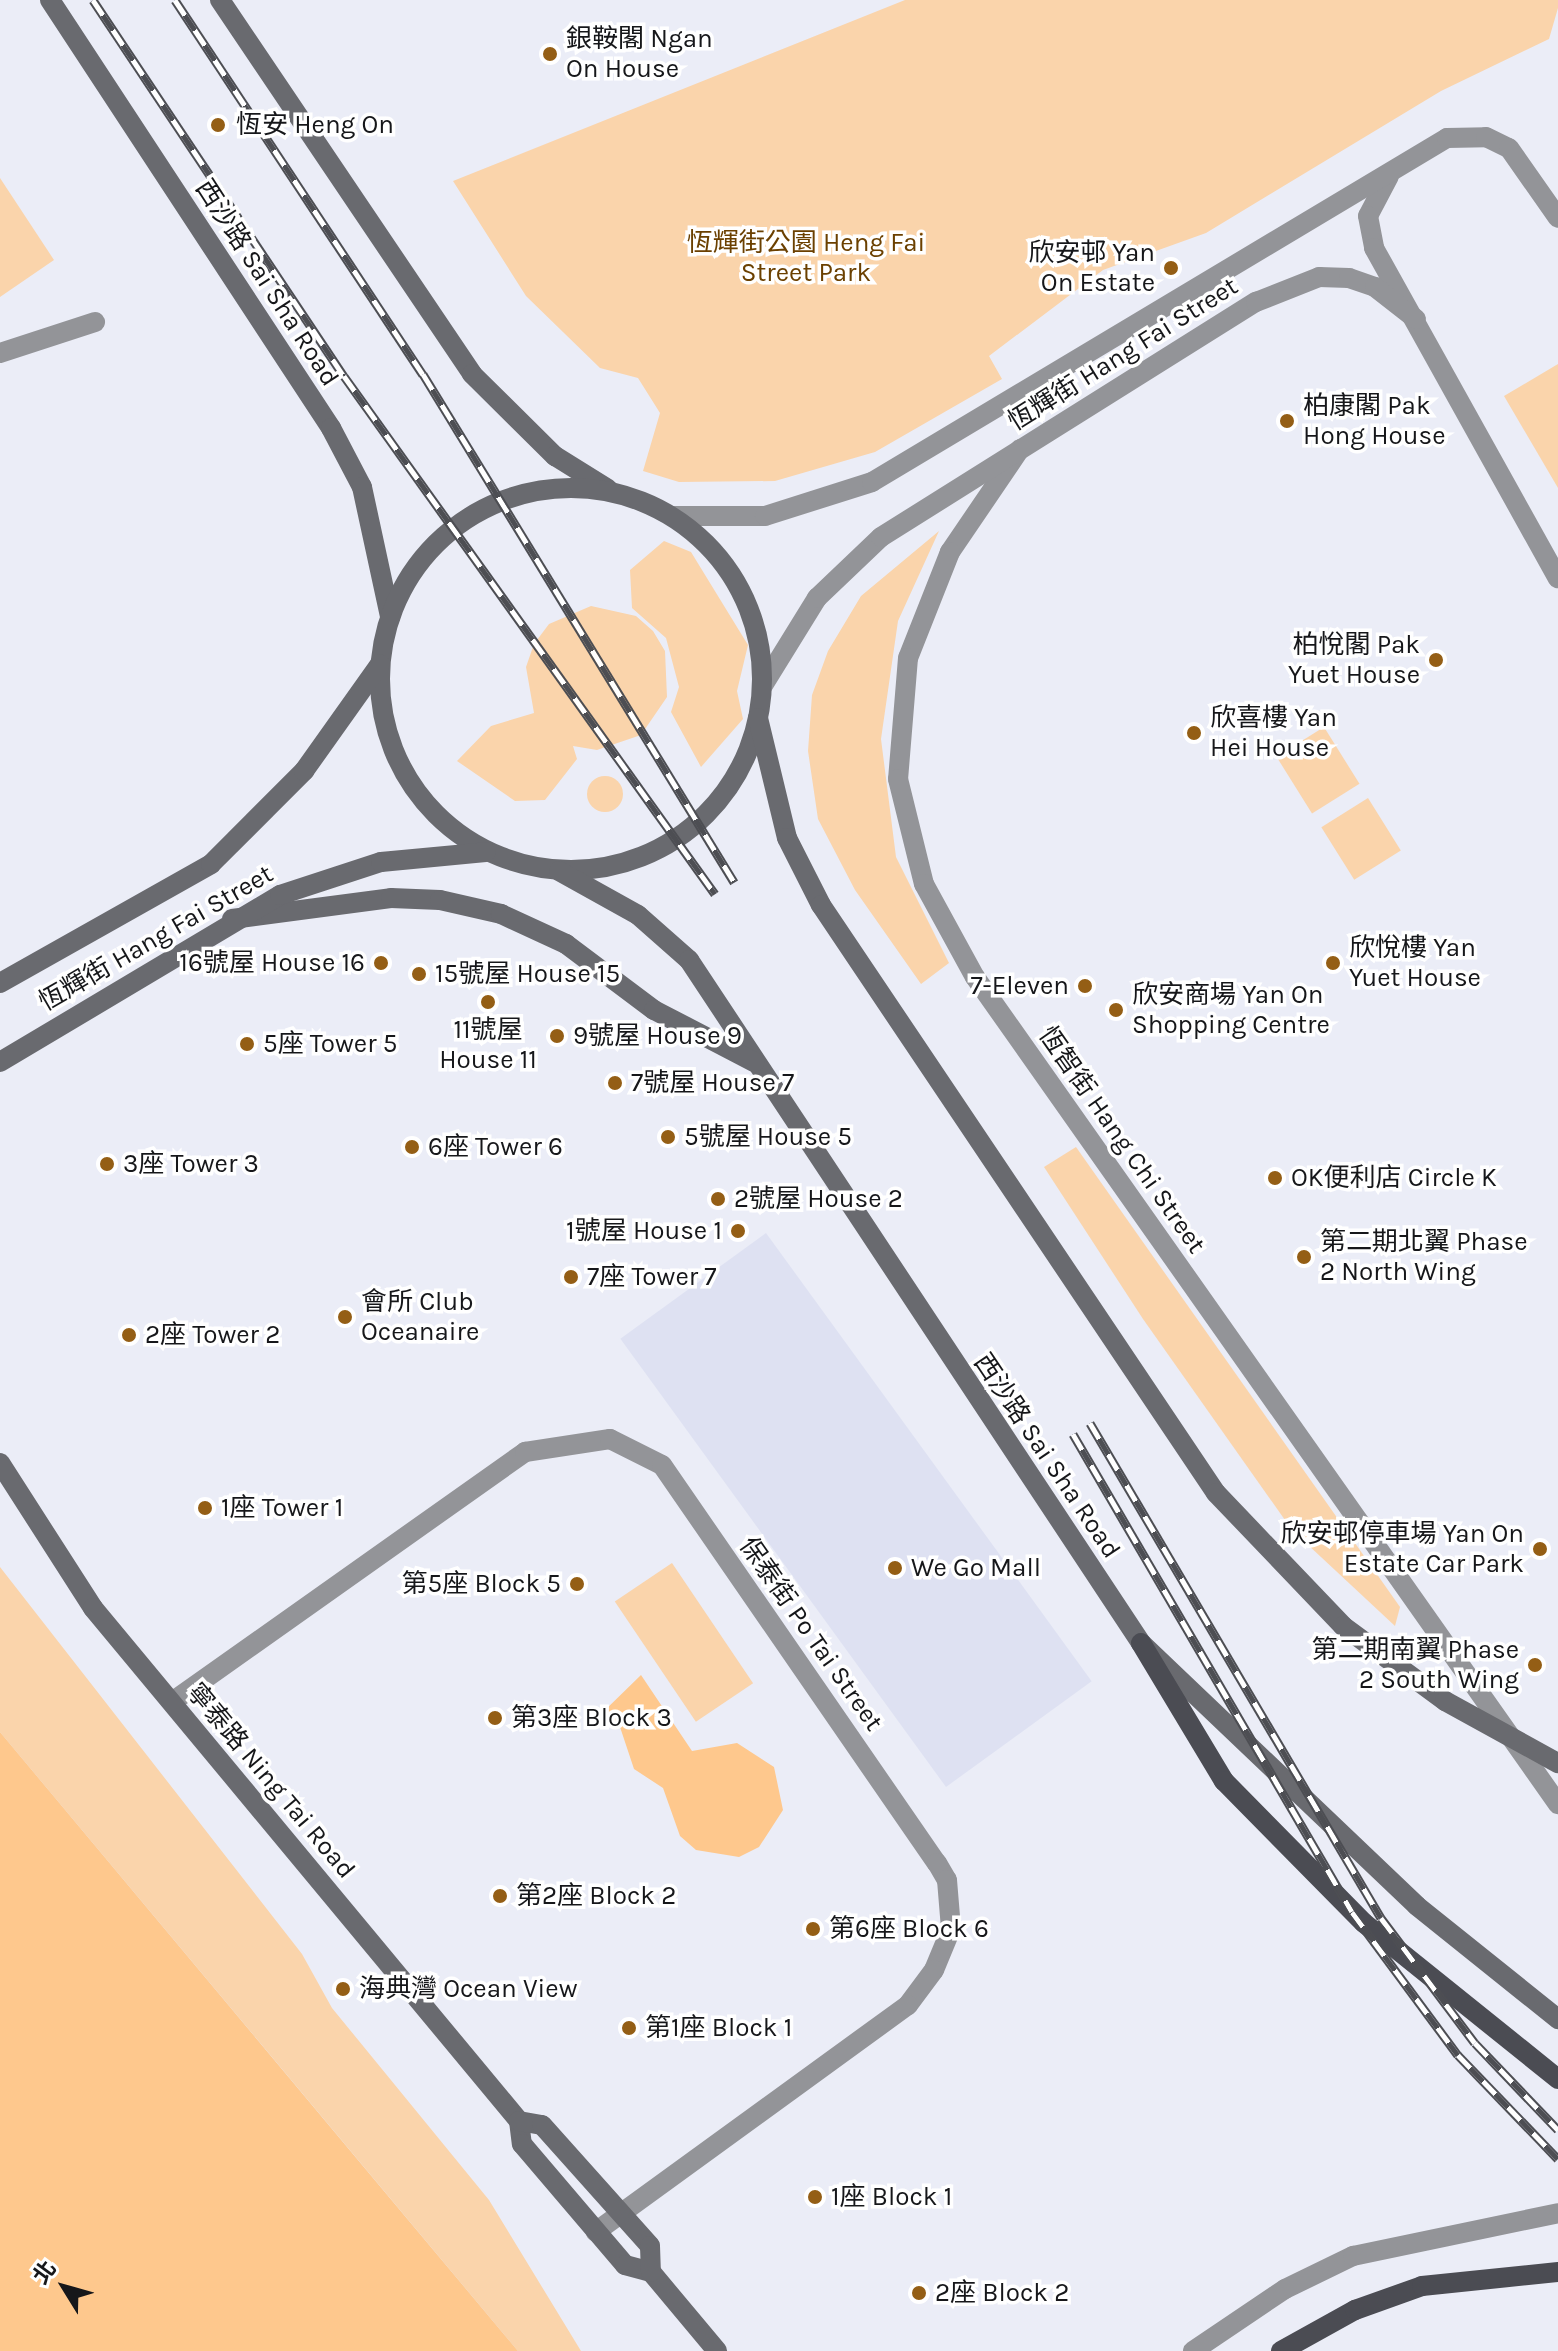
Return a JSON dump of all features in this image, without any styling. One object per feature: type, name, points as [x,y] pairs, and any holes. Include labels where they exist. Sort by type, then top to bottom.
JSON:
[{"type":"main road","name":"西沙路 Sai Sha Road","points":[[50,0],[331,428],[362,487],[390,617]]},
{"type":"main road","points":[[220,0],[472,374],[555,456],[608,489],[672,516],[708,545],[739,588],[754,623],[762,687],[758,718],[734,778],[691,828],[635,860],[559,871],[486,852],[453,832],[404,774],[380,702],[380,664],[390,617],[416,567],[457,526],[542,490],[608,489]]},
{"type":"main road","name":"恆輝街 Hang Fai Street","points":[[0,983],[211,864],[304,771],[380,664]]},
{"type":"main road","points":[[758,718],[787,838],[821,905],[1216,1493],[1343,1626],[1445,1701],[1558,1763]]},
{"type":"main road","name":"恆輝街 Hang Fai Street","points":[[0,1062],[232,919],[292,890],[381,862],[486,852]]},
{"type":"main road","name":"西沙路 Sai Sha Road","points":[[559,871],[612,898],[689,960],[1141,1643],[1417,1906],[1558,2019]]},
{"type":"main road","points":[[232,919],[391,898],[440,900],[501,914],[566,944],[654,1010],[758,1063]]},
{"type":"main road","name":"寧泰路 Ning Tai Road","points":[[0,1463],[64,1569],[519,2121],[522,2144],[625,2265],[651,2272],[717,2351]]},
{"type":"main road","points":[[1141,1643],[1182,1718],[1224,1781],[1364,1923],[1558,2079]]},
{"type":"main road","name":"寧泰路 Ning Tai Road","points":[[519,2121],[542,2125],[650,2246],[651,2272]]},
{"type":"main road","points":[[1281,2351],[1355,2310],[1422,2286],[1558,2272]]},
{"type":"street","name":"恆輝街 Hang Fai Street","points":[[672,516],[765,516],[872,482],[1447,138],[1486,137],[1509,148],[1558,218]]},
{"type":"street","name":"恆輝街 Hang Fai Street","points":[[1400,165],[1373,197],[1369,233],[1416,319]]},
{"type":"street","name":"恆輝街 Hang Fai Street","points":[[762,687],[845,567],[1020,449],[1286,286],[1349,278],[1375,287],[1416,319]]},
{"type":"street","points":[[1416,319],[1558,578]]},
{"type":"street","points":[[0,353],[95,322]]},
{"type":"street","name":"恆智街 Hang Chi Street","points":[[1020,449],[950,552],[908,658],[898,779],[924,884],[975,977],[1558,1804]]},
{"type":"street","name":"保泰街 Po Tai Street","points":[[172,1702],[525,1452],[610,1439],[662,1465],[937,1863],[947,1880],[951,1929],[934,1970],[908,2005],[596,2232]]},
{"type":"street","points":[[1193,2351],[1285,2289],[1353,2256],[1558,2213]]},
{"type":"shaded area","name":"We Go Mall","points":[[766,1233],[1092,1681],[946,1787],[620,1339]]},
{"type":"shaded area","points":[[641,1675],[692,1751],[737,1743],[774,1767],[783,1810],[759,1847],[739,1857],[696,1850],[680,1836],[663,1788],[634,1769],[620,1727],[600,1715]]},
{"type":"shaded area","points":[[0,1732],[363,2166],[518,2351],[0,2351]]},
{"type":"green space","name":"恆輝街公園 Heng Fai Street Park","points":[[905,0],[1558,0],[1558,8],[1549,39],[1441,91],[1206,233],[1103,270],[989,356],[1002,379],[875,452],[775,481],[679,482],[643,471],[660,413],[638,378],[600,368],[526,296],[453,181]]},
{"type":"green space","points":[[0,178],[54,260],[0,297]]},
{"type":"green space","points":[[1558,364],[1558,488],[1504,396]]},
{"type":"green space","points":[[939,531],[898,621],[881,739],[896,857],[949,963],[921,984],[855,890],[818,819],[808,751],[812,695],[828,651],[861,596]]},
{"type":"green space","points":[[664,541],[691,552],[748,645],[737,691],[743,719],[701,767],[671,712],[679,687],[666,638],[632,608],[630,570]]},
{"type":"green space","points":[[591,606],[636,616],[653,631],[665,651],[667,697],[641,735],[597,750],[573,746],[577,759],[545,800],[515,801],[457,761],[491,726],[534,713],[526,667],[534,644],[549,624]]},
{"type":"green space","points":[[1324,727],[1360,784],[1312,813],[1277,757]]},
{"type":"green space","points":[[605,776],[618,781],[623,794],[618,807],[605,812],[592,807],[587,794],[592,781]]},
{"type":"green space","points":[[1368,798],[1401,851],[1354,880],[1321,827]]},
{"type":"green space","points":[[1076,1147],[1400,1607],[1395,1626],[1292,1530],[1143,1319],[1044,1167]]},
{"type":"green space","points":[[672,1563],[753,1683],[696,1722],[615,1602]]},
{"type":"green space","points":[[0,1567],[302,1954],[332,2008],[489,2200],[581,2351],[518,2351],[0,1732]]},
{"type":"railway","points":[[93,0],[344,376],[715,894]]},
{"type":"railway","points":[[175,0],[423,374],[734,882]]},
{"type":"railway","points":[[1090,1423],[1381,1918],[1475,2043],[1558,2130]]},
{"type":"railway","points":[[1073,1434],[1352,1912],[1458,2055],[1558,2159]]},
{"type":"place","name":"銀鞍閣 Ngan On House","points":[[550,54]]},
{"type":"place","name":"恆安 Heng On","points":[[218,125]]},
{"type":"place","name":"欣安邨 Yan On Estate","points":[[1171,268]]},
{"type":"place","name":"柏康閣 Pak Hong House","points":[[1287,421]]},
{"type":"place","name":"柏悅閣 Pak Yuet House","points":[[1436,660]]},
{"type":"place","name":"欣喜樓 Yan Hei House","points":[[1194,733]]},
{"type":"place","name":"16號屋 House 16","points":[[381,963]]},
{"type":"place","name":"欣悅樓 Yan Yuet House","points":[[1333,963]]},
{"type":"place","name":"15號屋 House 15","points":[[419,974]]},
{"type":"place","name":"7-Eleven","points":[[1085,986]]},
{"type":"place","name":"11號屋 House 11","points":[[488,1002]]},
{"type":"place","name":"欣安商場 Yan On Shopping Centre","points":[[1116,1010]]},
{"type":"place","name":"9號屋 House 9","points":[[557,1036]]},
{"type":"place","name":"5座 Tower 5","points":[[247,1044]]},
{"type":"place","name":"7號屋 House 7","points":[[615,1083]]},
{"type":"place","name":"5號屋 House 5","points":[[668,1137]]},
{"type":"place","name":"6座 Tower 6","points":[[412,1147]]},
{"type":"place","name":"3座 Tower 3","points":[[107,1164]]},
{"type":"place","name":"OK便利店 Circle K","points":[[1275,1178]]},
{"type":"place","name":"2號屋 House 2","points":[[718,1199]]},
{"type":"place","name":"1號屋 House 1","points":[[738,1231]]},
{"type":"place","name":"第二期北翼 Phase 2 North Wing","points":[[1304,1257]]},
{"type":"place","name":"7座 Tower 7","points":[[571,1277]]},
{"type":"place","name":"會所 Club Oceanaire","points":[[345,1317]]},
{"type":"place","name":"2座 Tower 2","points":[[129,1335]]},
{"type":"place","name":"1座 Tower 1","points":[[205,1508]]},
{"type":"place","name":"欣安邨停車場 Yan On Estate Car Park","points":[[1540,1549]]},
{"type":"place","name":"We Go Mall","points":[[895,1568]]},
{"type":"place","name":"第5座 Block 5","points":[[577,1584]]},
{"type":"place","name":"第二期南翼 Phase 2 South Wing","points":[[1535,1665]]},
{"type":"place","name":"第3座 Block 3","points":[[495,1718]]},
{"type":"place","name":"第2座 Block 2","points":[[500,1896]]},
{"type":"place","name":"第6座 Block 6","points":[[813,1929]]},
{"type":"place","name":"海典灣 Ocean View","points":[[343,1989]]},
{"type":"place","name":"第1座 Block 1","points":[[629,2028]]},
{"type":"place","name":"1座 Block 1","points":[[815,2197]]},
{"type":"place","name":"2座 Block 2","points":[[919,2293]]}]
